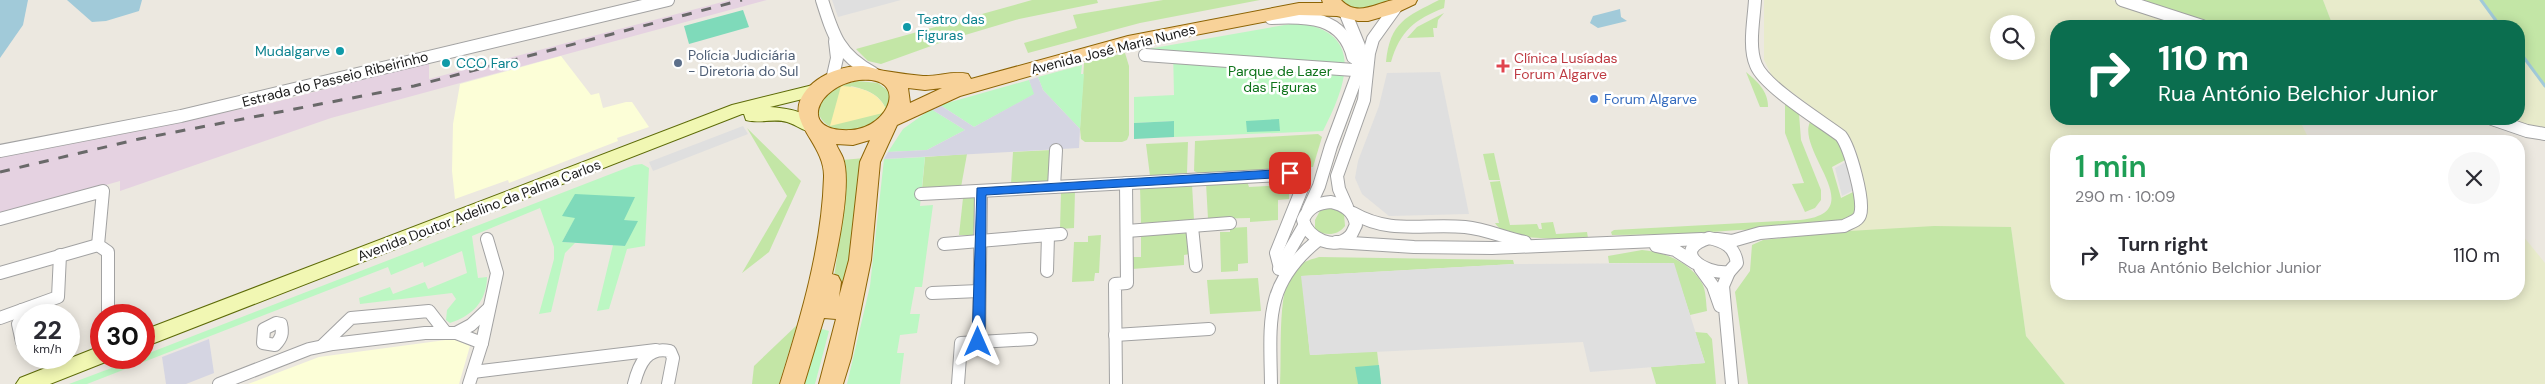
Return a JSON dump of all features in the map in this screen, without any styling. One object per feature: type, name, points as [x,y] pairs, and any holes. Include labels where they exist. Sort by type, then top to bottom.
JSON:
[{"type":"main road","name":"Avenida José Maria Nunes","points":[[881,76],[925,83],[958,80],[1168,25],[1290,0]]},
{"type":"main road","name":"Avenida José Maria Nunes","points":[[890,121],[930,100],[972,86],[1128,42],[1249,17],[1299,9],[1339,7],[1355,14],[1378,14],[1402,3]]},
{"type":"main road","points":[[804,350],[829,236],[834,176],[833,159],[807,118],[807,108],[824,85],[851,74],[881,76],[896,85],[900,93],[901,103],[870,162],[854,293],[831,384]]},
{"type":"main road","name":"Avenida Doutor Adelino da Palma Carlos","points":[[155,335],[738,109],[824,85]]},
{"type":"main road","name":"Avenida Doutor Adelino da Palma Carlos","points":[[155,343],[744,118],[767,113],[775,114],[799,118],[815,129]]},
{"type":"main road","points":[[815,129],[831,137],[845,138],[861,136],[890,121]]},
{"type":"main road","points":[[829,236],[836,253],[826,307],[830,311],[840,310],[846,306],[854,293]]},
{"type":"main road","points":[[792,384],[811,335],[822,324],[829,322],[835,325],[836,330],[821,384]]},
{"type":"main road","points":[[27,384],[90,360]]},
{"type":"main road","points":[[48,384],[90,368]]},
{"type":"street","name":"Estrada do Passeio Ribeirinho","points":[[0,151],[181,116],[668,0]]},
{"type":"street","points":[[822,0],[835,38],[848,59],[881,76]]},
{"type":"street","points":[[1339,7],[1358,38],[1358,64],[1352,95],[1331,148],[1318,194],[1303,220],[1306,231],[1318,240],[1382,247],[1541,248],[1624,242],[1717,239],[1732,241],[1760,233],[1844,226],[1856,220],[1860,215],[1861,201],[1849,149],[1841,136],[1762,75],[1756,66],[1753,51],[1755,0]]},
{"type":"street","points":[[2122,0],[2184,20]]},
{"type":"street","points":[[1336,242],[1344,239],[1354,230],[1356,225],[1338,182],[1340,163],[1364,100],[1369,53],[1373,39],[1402,3]]},
{"type":"street","points":[[1249,17],[1296,17],[1325,22],[1346,37],[1352,46],[1355,72]]},
{"type":"street","points":[[824,85],[836,58],[835,38]]},
{"type":"street","points":[[1145,55],[1355,72]]},
{"type":"street","points":[[2510,125],[2527,131],[2545,134]]},
{"type":"street","points":[[1054,187],[1056,150]]},
{"type":"street","points":[[921,194],[1299,174],[1304,180],[1303,186],[1276,253],[1280,268]]},
{"type":"street","points":[[1116,384],[1115,284],[1127,283],[1126,184]]},
{"type":"street","points":[[0,219],[103,191],[98,245]]},
{"type":"street","points":[[978,342],[981,191]]},
{"type":"street","points":[[1308,210],[1322,203],[1340,204],[1362,220],[1386,227],[1455,226],[1474,228],[1515,241],[1541,244],[1606,243]]},
{"type":"street","points":[[1127,231],[1230,223]]},
{"type":"street","points":[[1271,384],[1274,295],[1280,268],[1304,226]]},
{"type":"street","points":[[1192,227],[1196,266]]},
{"type":"street","points":[[944,244],[1055,235],[1048,271]]},
{"type":"street","points":[[487,239],[497,273],[482,342],[471,378],[656,350],[670,351],[673,358],[668,384]]},
{"type":"street","points":[[1717,239],[1724,242],[1735,252],[1737,263],[1729,272],[1723,286],[1732,384]]},
{"type":"street","points":[[1274,295],[1288,266],[1301,251],[1318,240]]},
{"type":"street","points":[[1702,240],[1692,246],[1691,252],[1712,286],[1725,317]]},
{"type":"street","points":[[1624,242],[1675,250],[1715,274],[1729,272]]},
{"type":"street","points":[[0,273],[98,245],[108,252],[108,304]]},
{"type":"street","points":[[48,304],[58,296],[60,255]]},
{"type":"street","points":[[932,293],[979,291]]},
{"type":"street","points":[[451,333],[471,325],[489,308]]},
{"type":"street","points":[[323,345],[351,318],[429,311],[451,333]]},
{"type":"street","points":[[0,318],[15,313]]},
{"type":"street","points":[[1115,335],[1209,329]]},
{"type":"street","points":[[218,384],[278,360],[323,345],[425,333],[451,333],[482,342]]},
{"type":"street","points":[[958,384],[961,343],[1031,339]]},
{"type":"street","points":[[275,345],[278,360]]},
{"type":"street","points":[[634,384],[642,359],[656,350]]},
{"type":"street","points":[[628,354],[635,356],[638,367]]},
{"type":"shaded area","points":[[730,0],[767,0],[331,118],[120,191],[120,181],[0,215],[0,155],[268,104],[429,62],[429,79]]},
{"type":"shaded area","points":[[832,0],[901,0],[838,17]]},
{"type":"shaded area","points":[[1764,0],[2112,0],[2182,20],[2050,20],[2050,125],[2302,125],[2307,135],[2050,135],[2050,300],[2525,300],[2525,238],[2545,263],[2545,384],[2065,384],[2026,336],[2011,227],[1849,231],[1863,219],[1866,203],[1856,150],[1845,132],[1773,78],[1764,60]]},
{"type":"shaded area","points":[[2323,0],[2481,0],[2496,20],[2331,20]]},
{"type":"shaded area","points":[[561,56],[591,95],[599,93],[603,108],[632,102],[649,127],[617,138],[618,141],[509,183],[508,180],[455,199],[452,171],[453,124],[460,84]]},
{"type":"shaded area","points":[[2525,59],[2545,86],[2545,134],[2513,125],[2525,125]]},
{"type":"shaded area","points":[[1440,72],[1469,214],[1389,216],[1362,194],[1355,178],[1358,161],[1379,106],[1387,73]]},
{"type":"shaded area","points":[[1038,77],[1043,90],[1080,129],[1079,148],[884,159],[888,152],[927,150],[965,130],[931,109],[940,105],[974,127],[1034,94],[1029,80]]},
{"type":"shaded area","points":[[743,126],[748,134],[653,171],[649,162]]},
{"type":"shaded area","points":[[1849,160],[1856,189],[1842,196],[1835,168]]},
{"type":"shaded area","points":[[1674,263],[1705,363],[1590,372],[1583,342],[1310,355],[1301,276],[1514,264]]},
{"type":"shaded area","points":[[209,339],[214,373],[186,384],[166,384],[162,357]]},
{"type":"shaded area","points":[[453,339],[470,346],[459,384],[248,384],[319,357]]},
{"type":"green space","points":[[1032,0],[1097,0],[1098,3],[1019,19],[945,41],[881,64],[868,61],[856,49]]},
{"type":"green space","points":[[1163,0],[1260,0],[1140,23],[1028,53],[1024,43],[1077,28],[1073,15]]},
{"type":"green space","points":[[1338,0],[1394,0],[1372,8],[1359,9],[1345,5]]},
{"type":"green space","points":[[1439,0],[1445,0],[1444,8],[1425,17],[1410,28],[1399,42],[1391,62],[1386,62],[1391,38],[1396,29],[1417,11]]},
{"type":"green space","points":[[2135,0],[2323,0],[2331,20],[2202,20]]},
{"type":"green space","points":[[2481,0],[2545,0],[2545,86],[2525,59],[2525,20],[2496,20]]},
{"type":"green space","points":[[743,10],[749,27],[689,44],[684,26]]},
{"type":"green space","points":[[1444,13],[1438,20],[1437,28],[1433,28],[1434,37],[1407,38],[1417,27]]},
{"type":"green space","name":"Parque de Lazer das Figuras","points":[[1296,23],[1318,28],[1333,37],[1342,49],[1345,63],[1343,79],[1323,131],[1174,137],[1174,121],[1134,123],[1134,97],[1174,95],[1173,50],[1148,49]]},
{"type":"green space","points":[[1125,53],[1129,66],[1129,135],[1127,140],[1122,142],[1085,142],[1081,139],[1080,129],[1084,63]]},
{"type":"green space","points":[[1082,65],[1081,74],[1084,74],[1080,129],[1043,90],[1038,77]]},
{"type":"green space","points":[[1746,72],[1764,91],[1768,107],[1760,107]]},
{"type":"green space","points":[[1029,80],[1035,94],[974,127],[940,105]]},
{"type":"green space","points":[[858,81],[878,83],[891,93],[887,115],[863,130],[847,132],[836,130],[822,120],[819,115],[820,107],[822,101],[831,91]],"holes":[[[850,86],[877,97],[885,106],[887,112]]]},
{"type":"green space","points":[[1787,103],[1797,110],[1799,114],[1801,140],[1821,190],[1821,200],[1815,208],[1805,212],[1792,184],[1804,183],[1785,133],[1785,104]]},
{"type":"green space","points":[[931,109],[965,130],[927,150],[888,152],[903,129]]},
{"type":"green space","points":[[1279,119],[1280,131],[1247,132],[1246,121]]},
{"type":"green space","points":[[1174,121],[1174,137],[1134,139],[1134,123]]},
{"type":"green space","points":[[1810,122],[1840,139],[1847,159],[1832,167],[1841,198],[1855,191],[1856,220],[1825,228],[1612,235],[1611,232],[1614,230],[1800,220],[1821,215],[1830,206],[1831,194],[1813,149],[1809,135]]},
{"type":"green space","points":[[747,128],[801,181],[769,252],[742,273],[787,196]]},
{"type":"green space","points":[[1318,134],[1322,137],[1313,167],[1198,173],[1194,171],[1195,141]]},
{"type":"green space","points":[[1188,142],[1187,173],[1150,176],[1146,144]]},
{"type":"green space","points":[[1052,150],[1049,182],[1011,184],[1013,152]]},
{"type":"green space","points":[[1494,153],[1500,180],[1489,180],[1483,154]]},
{"type":"green space","points":[[967,154],[961,187],[922,189],[925,157]]},
{"type":"green space","points":[[925,157],[920,206],[933,205],[922,287],[915,287],[910,314],[920,314],[917,333],[900,335],[897,353],[904,353],[900,384],[847,384],[870,286],[884,159]]},
{"type":"green space","points":[[865,158],[845,296],[831,299],[838,250],[836,236],[842,160]]},
{"type":"green space","points":[[642,164],[649,168],[645,246],[627,249],[609,309],[597,311],[613,245],[625,246],[637,221],[576,218],[562,242],[575,243],[565,253],[551,312],[539,314],[554,259],[554,247],[540,208],[472,236],[478,278],[487,277],[486,286],[477,306],[458,320],[450,323],[446,320],[447,310],[456,299],[452,293],[360,304],[359,298],[390,287],[393,294],[425,282],[428,289],[467,273],[462,251],[424,267],[423,262],[391,275],[388,267],[155,358],[155,351],[634,165]]},
{"type":"green space","points":[[1247,181],[1249,187],[1289,185],[1289,199],[1278,200],[1278,220],[1250,222],[1250,218],[1208,219],[1206,183]]},
{"type":"green space","points":[[1500,181],[1510,225],[1537,224],[1539,229],[1542,229],[1541,223],[1553,222],[1556,234],[1587,232],[1588,238],[1553,239],[1524,237],[1501,229],[1495,223],[1499,223],[1490,182]]},
{"type":"green space","points":[[1192,184],[1194,220],[1141,223],[1140,187]]},
{"type":"green space","points":[[1075,191],[1074,228],[1060,229],[1061,192]]},
{"type":"green space","points":[[575,194],[635,197],[624,220],[638,221],[625,246],[562,242],[575,218],[562,216]]},
{"type":"green space","points":[[977,197],[973,235],[959,235],[963,198]]},
{"type":"green space","points":[[1332,206],[1344,214],[1345,226],[1338,232],[1331,234],[1315,230],[1315,220],[1321,209]]},
{"type":"green space","points":[[1934,226],[2011,227],[2026,336],[2065,384],[1748,384],[1735,292],[1750,271],[1752,245],[1763,240],[1849,231]]},
{"type":"green space","points":[[1247,227],[1248,263],[1238,264],[1238,271],[1221,272],[1220,232],[1230,232],[1230,228]]},
{"type":"green space","points":[[1188,233],[1190,254],[1184,255],[1184,265],[1132,269],[1132,257],[1141,257],[1141,236]]},
{"type":"green space","points":[[1101,235],[1099,273],[1095,273],[1094,281],[1072,282],[1074,242],[1088,242],[1088,236]]},
{"type":"green space","points":[[1642,250],[1676,259],[1691,269],[1702,283],[1707,311],[1690,315],[1673,263],[1609,263],[1608,256]]},
{"type":"green space","points":[[1319,257],[1513,260],[1514,264],[1302,276],[1310,355],[1377,351],[1381,384],[1280,384],[1282,310],[1287,282],[1297,266]]},
{"type":"green space","points":[[1258,278],[1261,311],[1210,314],[1207,280]]},
{"type":"green space","points":[[797,325],[779,384],[752,384],[754,366]]},
{"type":"green space","points":[[822,329],[829,331],[815,384],[802,384],[818,331]]},
{"type":"green space","points":[[1695,332],[1707,333],[1712,339],[1716,384],[1656,384],[1651,367],[1705,363]]},
{"type":"green space","points":[[1379,365],[1381,384],[1358,384],[1355,367]]},
{"type":"green space","points":[[109,369],[126,369],[87,384],[69,384]]},
{"type":"sand","points":[[841,86],[862,89],[875,95],[884,105],[887,112],[830,126]]},
{"type":"water","points":[[0,0],[28,0],[23,25],[0,58]]},
{"type":"water","points":[[67,0],[142,0],[139,11],[106,21],[92,22]]},
{"type":"water","points":[[1620,9],[1621,17],[1627,21],[1598,28],[1590,23],[1593,16]]},
{"type":"waterway","points":[[2481,0],[2496,20]]},
{"type":"waterway","points":[[2525,59],[2545,86]]},
{"type":"railway","points":[[0,172],[139,139],[414,86],[742,0]]},
{"type":"place","name":"Teatro das Figuras","points":[[907,27]]},
{"type":"place","name":"Mudalgarve","points":[[340,51]]},
{"type":"place","name":"CCO Faro","points":[[446,63]]},
{"type":"place","name":"Polícia Judiciária - Diretoria do Sul","points":[[678,63]]},
{"type":"place","name":"Clínica Lusíadas Forum Algarve","points":[[1503,66]]},
{"type":"place","name":"Forum Algarve","points":[[1594,99]]},
{"type":"route","points":[[978,342],[981,191],[1290,173]]}]
